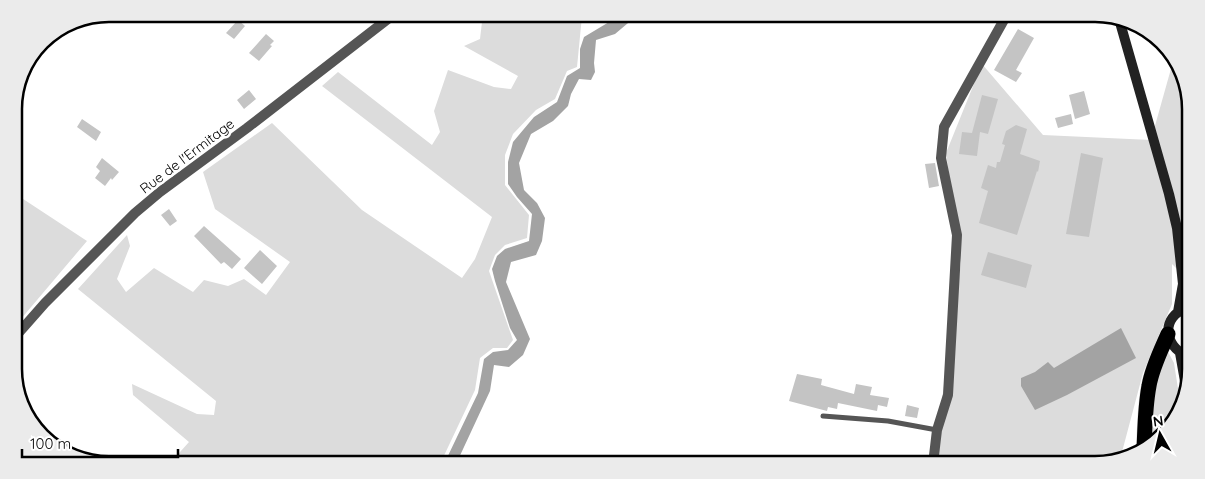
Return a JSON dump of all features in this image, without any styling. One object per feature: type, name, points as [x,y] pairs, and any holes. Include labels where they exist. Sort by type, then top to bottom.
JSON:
[{"type":"highway","points":[[1144,442],[1149,384],[1168,334]]},
{"type":"street","name":"Rue de l'Ermitage","points":[[22,329],[45,303],[135,213],[384,22]]},
{"type":"street","points":[[933,456],[937,430],[948,395],[957,235],[941,158],[944,127],[1003,22]]},
{"type":"street","points":[[1121,26],[1169,194],[1177,228],[1182,266]]},
{"type":"street","points":[[1182,310],[1172,318],[1168,334],[1174,348],[1182,354]]},
{"type":"lane","points":[[823,416],[888,421],[937,430]]},
{"type":"shaded area","points":[[482,22],[581,22],[577,67],[567,71],[555,99],[536,110],[513,134],[505,155],[505,185],[529,215],[527,238],[505,245],[495,255],[489,271],[513,340],[507,348],[493,348],[480,358],[475,390],[444,456],[176,456],[189,442],[133,395],[132,384],[197,414],[214,415],[216,401],[78,289],[127,235],[130,246],[117,279],[126,292],[154,268],[193,292],[204,280],[228,286],[244,279],[266,295],[290,262],[215,209],[203,172],[272,123],[362,210],[462,278],[475,259],[492,217],[322,86],[338,72],[432,145],[440,132],[434,111],[448,70],[494,87],[511,89],[518,76],[464,46],[480,39]]},
{"type":"shaded area","points":[[609,22],[629,22],[615,34],[596,40],[595,72],[591,80],[579,79],[571,94],[568,106],[553,121],[531,134],[519,163],[524,190],[537,203],[545,218],[542,241],[536,255],[511,262],[506,282],[530,339],[523,355],[509,367],[494,365],[490,391],[460,456],[448,456],[478,393],[484,359],[493,352],[508,350],[517,340],[510,328],[492,269],[497,256],[505,249],[529,241],[532,214],[508,184],[508,162],[513,142],[534,117],[557,102],[567,76],[580,68],[580,49],[584,37]]},
{"type":"shaded area","points":[[982,64],[1043,135],[1151,140],[1171,67],[1180,87],[1182,98],[1182,274],[1172,264],[1172,304],[1143,373],[1122,453],[1101,456],[934,456],[961,263],[946,153]]},
{"type":"shaded area","points":[[23,199],[87,241],[22,318]]},
{"type":"shaded area","points":[[1121,328],[1136,358],[1035,410],[1021,386],[1021,378],[1035,372],[1048,362],[1054,368]]},
{"type":"shaded area","points":[[1167,350],[1174,363],[1179,394],[1168,418],[1151,437],[1151,411],[1159,365]]},
{"type":"building","points":[[236,22],[240,22],[245,26],[234,39],[226,33]]},
{"type":"building","points":[[1018,29],[1034,38],[1016,70],[1022,73],[1016,82],[994,70]]},
{"type":"building","points":[[266,34],[274,41],[259,61],[249,53]]},
{"type":"building","points":[[249,90],[256,99],[244,109],[237,100]]},
{"type":"building","points":[[1084,91],[1090,114],[1075,119],[1069,95]]},
{"type":"building","points":[[982,95],[998,99],[988,134],[980,132],[977,156],[959,154],[962,132],[972,133]]},
{"type":"building","points":[[1071,114],[1073,124],[1058,128],[1055,118]]},
{"type":"building","points":[[82,119],[101,132],[96,141],[77,127]]},
{"type":"building","points":[[1016,125],[1027,129],[1020,154],[1040,161],[1017,235],[979,223],[988,191],[981,188],[988,165],[996,168],[997,162],[1000,162],[1005,145],[1002,144],[1006,131]]},
{"type":"building","points":[[1081,153],[1103,158],[1089,237],[1066,234]]},
{"type":"building","points":[[102,158],[119,172],[105,186],[95,178],[100,171],[96,167]]},
{"type":"building","points":[[935,163],[939,186],[929,188],[925,164]]},
{"type":"building","points":[[169,209],[177,221],[170,226],[161,215]]},
{"type":"building","points":[[204,226],[241,259],[232,269],[224,262],[221,264],[194,236]]},
{"type":"building","points":[[260,250],[277,266],[262,284],[244,268]]},
{"type":"building","points":[[988,252],[1032,265],[1026,288],[981,275]]},
{"type":"building","points":[[797,374],[822,379],[821,385],[854,394],[856,384],[872,387],[870,395],[889,398],[887,407],[878,405],[877,411],[838,403],[837,409],[828,407],[827,411],[789,401]]},
{"type":"building","points":[[907,405],[919,408],[917,418],[905,416]]}]
